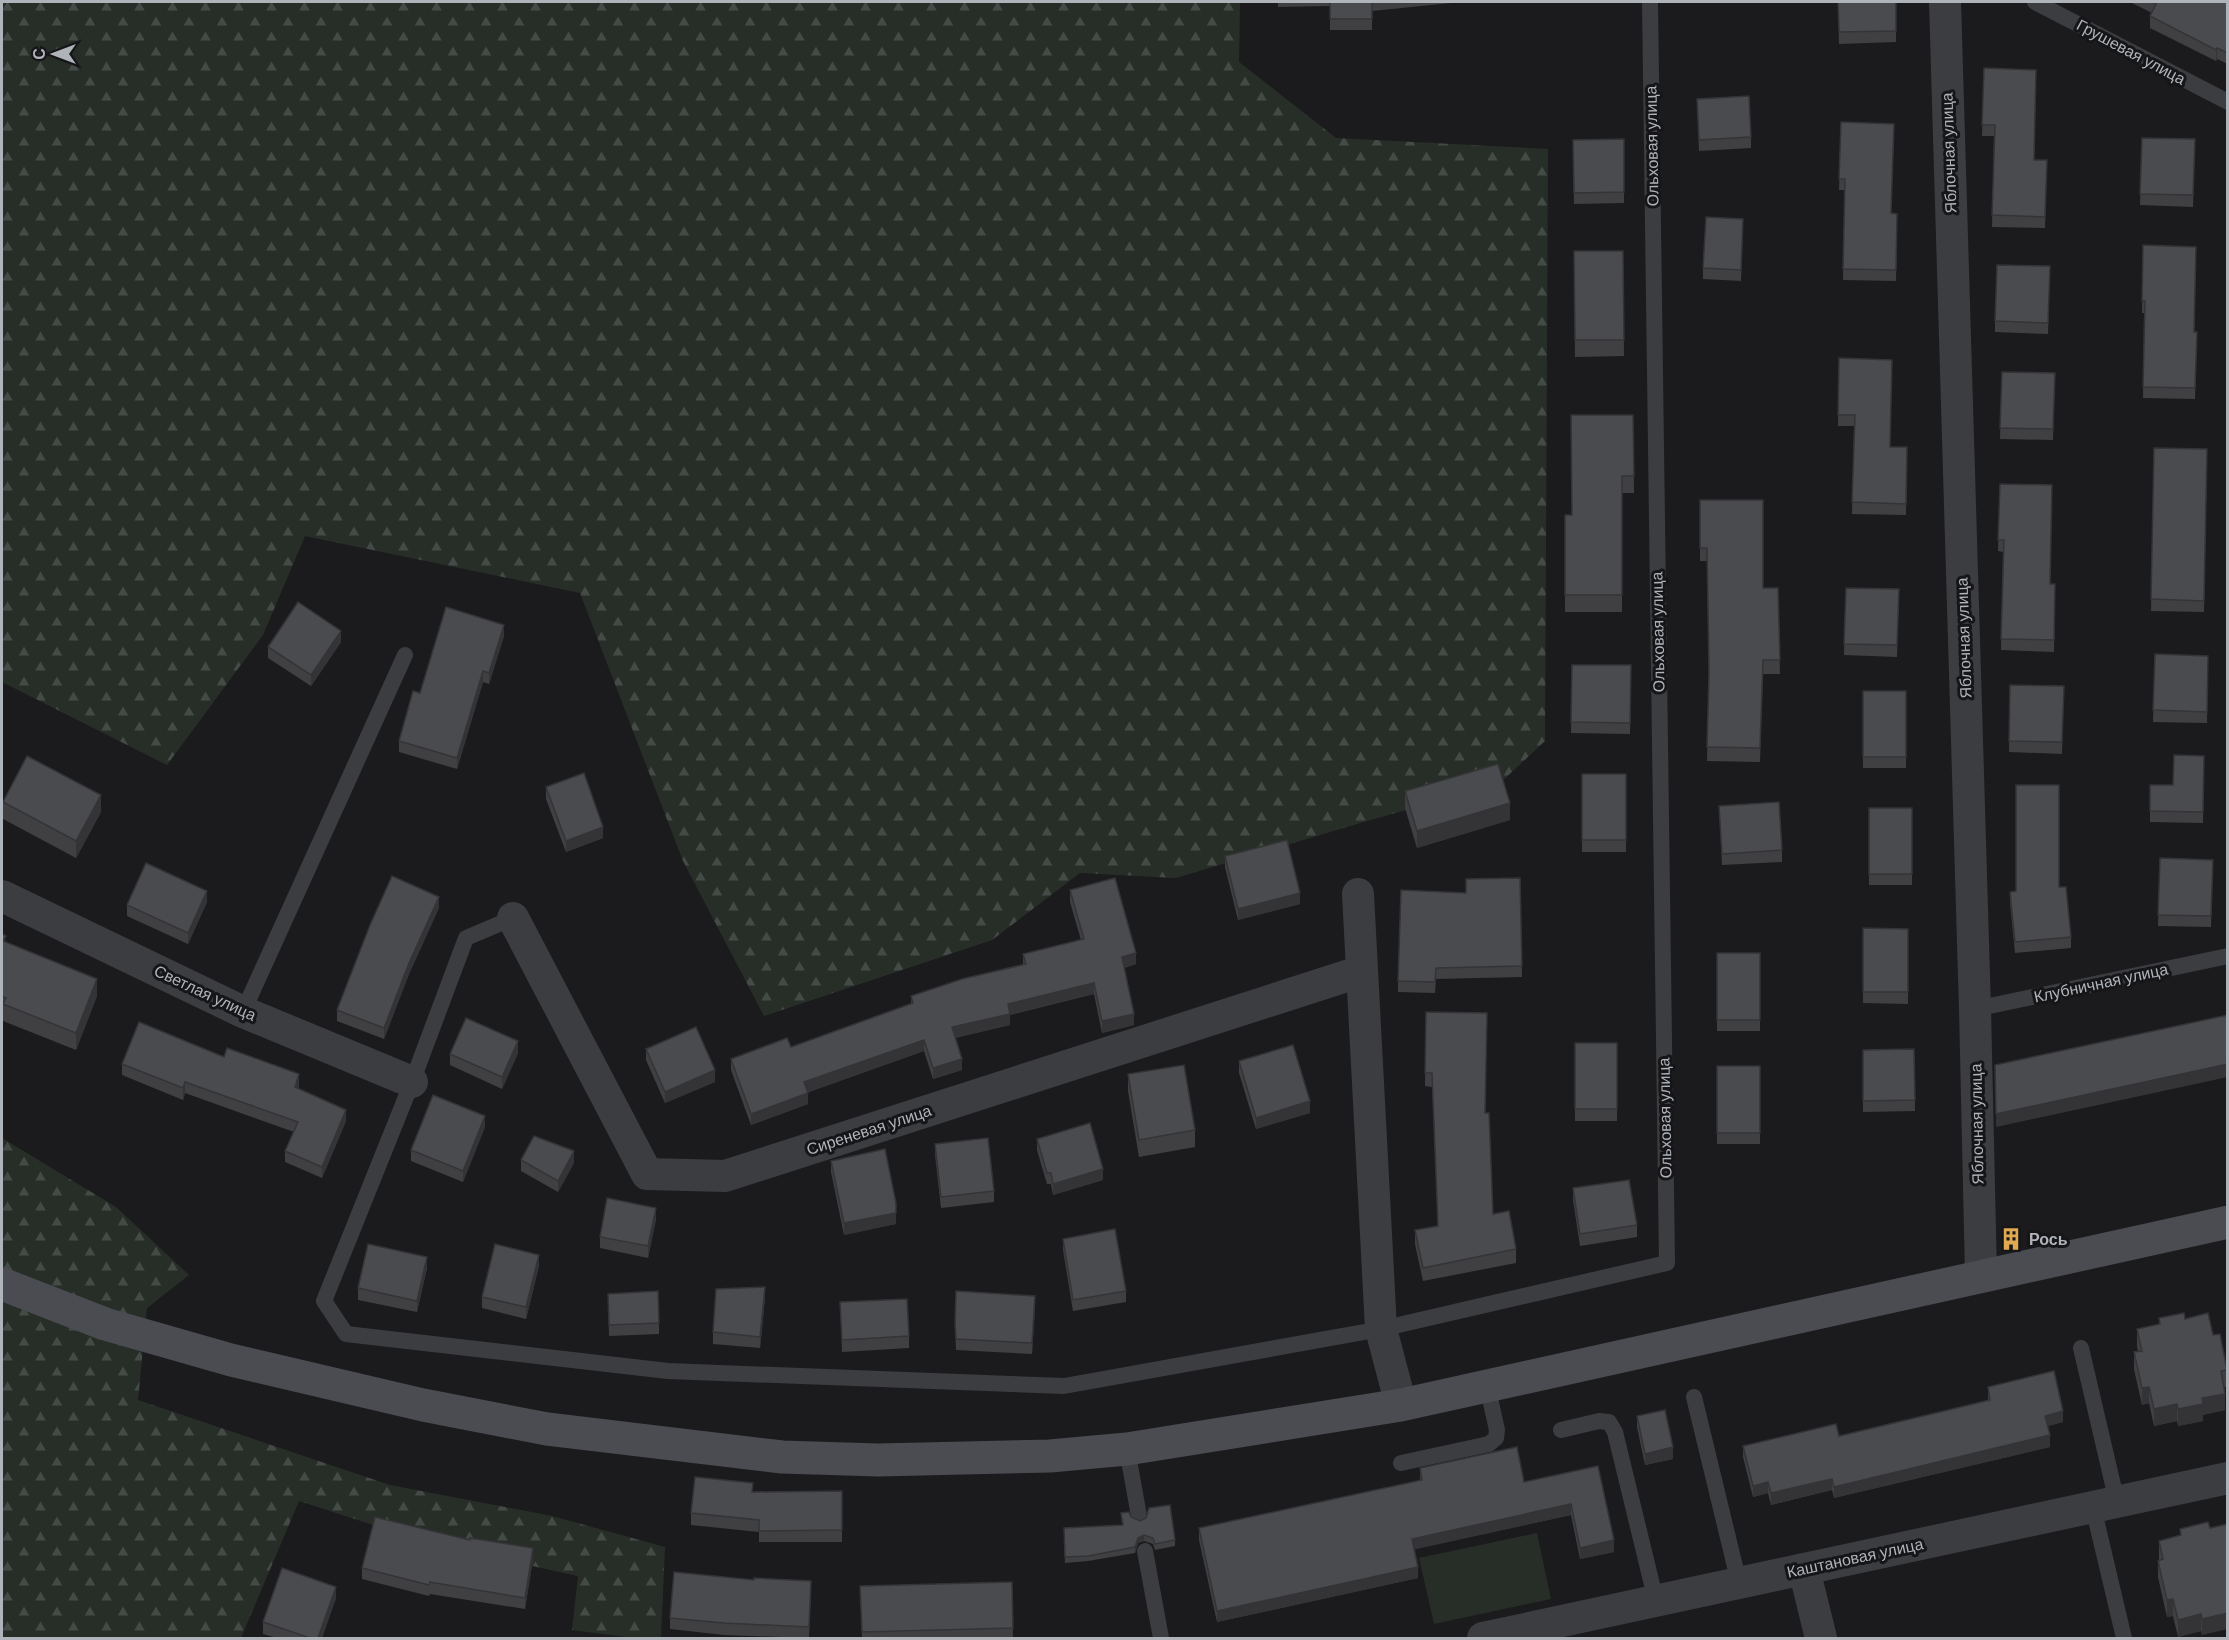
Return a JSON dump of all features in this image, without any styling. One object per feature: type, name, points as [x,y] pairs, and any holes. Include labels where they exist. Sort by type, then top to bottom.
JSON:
[{"type":"street","name":"Яблочная улица","points":[[1945,2],[1981,1268]]},
{"type":"street","points":[[1358,894],[1381,1329],[1401,1405]]},
{"type":"street","name":"Светлая улица","points":[[2,896],[243,1012],[412,1082]]},
{"type":"street","name":"Сиреневая улица","points":[[513,918],[647,1174],[725,1176],[1362,971]]},
{"type":"street","points":[[2,1284],[105,1324],[231,1360],[423,1405],[548,1429],[782,1456],[866,1460],[1050,1456],[1127,1449],[1401,1405],[1981,1268],[2068,1249],[2228,1222]]},
{"type":"street","name":"Каштановая улица","points":[[1483,1638],[2228,1478]]},
{"type":"street","points":[[1804,1569],[1821,1638]]},
{"type":"lane","name":"Ольховая улица","points":[[1381,1329],[1667,1263],[1650,2]]},
{"type":"lane","name":"Грушевая улица","points":[[2035,2],[2228,102]]},
{"type":"lane","points":[[243,1012],[405,655]]},
{"type":"lane","points":[[513,918],[466,938],[412,1082],[324,1301],[346,1334],[668,1371],[1064,1386],[1381,1329]]},
{"type":"lane","name":"Клубничная улица","points":[[1975,1009],[2228,956]]},
{"type":"lane","points":[[1981,1268],[2040,1247]]},
{"type":"lane","points":[[2081,1348],[2124,1638]]},
{"type":"lane","points":[[1401,1463],[1489,1444],[1496,1438],[1497,1430],[1487,1385]]},
{"type":"lane","points":[[1694,1397],[1739,1583]]},
{"type":"lane","points":[[1561,1430],[1599,1421],[1609,1422],[1615,1432],[1656,1601]]},
{"type":"lane","points":[[1127,1449],[1139,1516]]},
{"type":"lane","points":[[1145,1551],[1161,1638]]},
{"type":"green space","points":[[2,2],[1240,2],[1239,62],[1336,138],[1548,149],[1545,741],[1499,784],[1176,878],[1080,873],[992,940],[764,1016],[683,861],[580,593],[305,536],[263,635],[167,765],[2,682]]},
{"type":"green space","points":[[2,1138],[116,1207],[189,1275],[147,1308],[138,1400],[390,1485],[552,1516],[665,1547],[661,1638],[634,1638],[572,1630],[578,1576],[432,1544],[299,1501],[241,1638],[2,1638]]},
{"type":"green space","points":[[1537,1533],[1551,1599],[1434,1624],[1419,1558]]},
{"type":"building","points":[[1330,2],[1372,2],[1372,19],[1330,19]]},
{"type":"building","points":[[1838,2],[1896,2],[1896,31],[1839,32]]},
{"type":"building","points":[[2152,2],[2228,2],[2228,53],[2217,48],[2216,50],[2150,16],[2156,4]]},
{"type":"building","points":[[1984,68],[2036,70],[2034,160],[2047,160],[2045,217],[1992,215],[1995,125],[1982,125]]},
{"type":"building","points":[[1749,96],[1751,137],[1699,140],[1697,99]]},
{"type":"building","points":[[1841,122],[1894,124],[1891,213],[1897,214],[1896,270],[1843,269],[1845,179],[1839,179]]},
{"type":"building","points":[[2142,138],[2195,139],[2193,195],[2140,194]]},
{"type":"building","points":[[1624,139],[1624,192],[1574,193],[1573,140]]},
{"type":"building","points":[[1706,217],[1743,219],[1741,270],[1703,268]]},
{"type":"building","points":[[2143,245],[2196,247],[2195,388],[2143,387],[2145,301],[2142,301]]},
{"type":"building","points":[[1574,251],[1623,251],[1624,340],[1575,340]]},
{"type":"building","points":[[1997,265],[2050,266],[2048,323],[1995,321]]},
{"type":"building","points":[[1839,358],[1892,360],[1890,447],[1907,447],[1906,504],[1852,502],[1855,415],[1838,415]]},
{"type":"building","points":[[2002,372],[2055,373],[2053,429],[2000,428]]},
{"type":"building","points":[[1571,415],[1633,415],[1634,476],[1622,476],[1622,595],[1565,595],[1565,515],[1572,515]]},
{"type":"building","points":[[2154,448],[2207,449],[2204,601],[2151,599]]},
{"type":"building","points":[[2000,484],[2052,485],[2050,584],[2055,584],[2054,640],[2001,639],[2004,540],[1998,540]]},
{"type":"building","points":[[1700,500],[1763,500],[1763,588],[1778,588],[1780,660],[1763,660],[1760,748],[1707,747],[1709,673],[1707,548],[1700,548]]},
{"type":"building","points":[[1846,588],[1899,589],[1897,645],[1844,644]]},
{"type":"building","points":[[298,602],[341,631],[311,675],[268,647]]},
{"type":"building","points":[[446,607],[504,625],[489,673],[483,671],[457,758],[399,741],[413,691],[420,693]]},
{"type":"building","points":[[2155,654],[2208,656],[2207,712],[2153,710]]},
{"type":"building","points":[[1572,665],[1631,665],[1630,723],[1571,722]]},
{"type":"building","points":[[2010,685],[2064,686],[2062,742],[2009,741]]},
{"type":"building","points":[[1863,691],[1906,691],[1906,757],[1863,757]]},
{"type":"building","points":[[2174,755],[2204,756],[2203,812],[2150,811],[2150,785],[2173,785]]},
{"type":"building","points":[[27,756],[101,795],[76,841],[3,802]]},
{"type":"building","points":[[1498,764],[1510,803],[1417,831],[1405,791]]},
{"type":"building","points":[[584,773],[603,827],[566,841],[546,787]]},
{"type":"building","points":[[1582,774],[1626,774],[1626,840],[1582,840]]},
{"type":"building","points":[[2016,785],[2059,785],[2059,887],[2066,887],[2071,937],[2015,942],[2010,892],[2016,891]]},
{"type":"building","points":[[1779,802],[1782,850],[1722,854],[1719,806]]},
{"type":"building","points":[[1869,808],[1912,808],[1912,874],[1869,874]]},
{"type":"building","points":[[1287,840],[1300,893],[1238,909],[1225,856]]},
{"type":"building","points":[[2160,858],[2213,860],[2211,916],[2158,915]]},
{"type":"building","points":[[146,863],[207,891],[188,933],[127,905]]},
{"type":"building","points":[[392,876],[439,897],[409,963],[384,1028],[337,1010]]},
{"type":"building","points":[[1115,878],[1136,953],[1122,957],[1134,1014],[1102,1021],[1094,983],[1008,1004],[1010,1014],[952,1027],[962,1059],[933,1068],[924,1040],[804,1082],[808,1093],[751,1114],[731,1059],[787,1038],[791,1047],[913,1003],[911,996],[962,979],[1026,964],[1023,954],[1084,939],[1070,890]]},
{"type":"building","points":[[1520,878],[1522,966],[1436,968],[1435,982],[1398,981],[1401,890],[1466,893],[1466,879]]},
{"type":"building","points":[[1863,928],[1908,929],[1908,992],[1863,992]]},
{"type":"building","points":[[2,934],[6,936],[3,941],[97,979],[76,1033],[3,1004],[6,998],[2,996]]},
{"type":"building","points":[[1717,953],[1760,953],[1760,1020],[1717,1020]]},
{"type":"building","points":[[1426,1012],[1487,1013],[1485,1113],[1489,1113],[1493,1214],[1509,1211],[1516,1249],[1423,1268],[1415,1230],[1438,1226],[1432,1073],[1425,1073]]},
{"type":"building","points":[[2228,1015],[2228,1064],[1996,1114],[1995,1065]]},
{"type":"building","points":[[466,1018],[518,1041],[502,1077],[450,1054]]},
{"type":"building","points":[[139,1022],[224,1057],[227,1048],[299,1074],[295,1087],[346,1110],[322,1167],[285,1151],[298,1122],[185,1082],[183,1088],[122,1064]]},
{"type":"building","points":[[696,1027],[715,1070],[665,1092],[646,1049]]},
{"type":"building","points":[[1575,1043],[1617,1043],[1617,1109],[1575,1109]]},
{"type":"building","points":[[1293,1045],[1310,1101],[1256,1118],[1239,1061]]},
{"type":"building","points":[[1914,1049],[1915,1100],[1863,1101],[1863,1050]]},
{"type":"building","points":[[1184,1065],[1195,1130],[1139,1140],[1128,1074]]},
{"type":"building","points":[[1717,1066],[1760,1066],[1760,1133],[1717,1133]]},
{"type":"building","points":[[433,1095],[485,1116],[463,1171],[411,1150]]},
{"type":"building","points":[[1090,1123],[1103,1169],[1053,1184],[1051,1173],[1047,1173],[1037,1139]]},
{"type":"building","points":[[534,1136],[574,1151],[558,1181],[521,1160]]},
{"type":"building","points":[[988,1138],[994,1191],[941,1197],[935,1144]]},
{"type":"building","points":[[885,1149],[896,1213],[844,1223],[831,1161]]},
{"type":"building","points":[[1629,1180],[1637,1225],[1580,1234],[1573,1188]]},
{"type":"building","points":[[607,1198],[656,1208],[648,1246],[600,1237]]},
{"type":"building","points":[[1115,1229],[1126,1291],[1073,1300],[1063,1239]]},
{"type":"building","points":[[368,1244],[427,1257],[417,1301],[358,1288]]},
{"type":"building","points":[[495,1244],[539,1255],[526,1307],[482,1297]]},
{"type":"building","points":[[765,1287],[760,1337],[713,1332],[716,1289]]},
{"type":"building","points":[[658,1291],[659,1323],[609,1325],[608,1294]]},
{"type":"building","points":[[956,1291],[1035,1296],[1032,1343],[956,1339]]},
{"type":"building","points":[[907,1299],[909,1336],[842,1340],[840,1302]]},
{"type":"building","points":[[2184,1313],[2185,1319],[2208,1313],[2213,1335],[2220,1334],[2227,1370],[2221,1371],[2225,1394],[2202,1398],[2203,1404],[2178,1409],[2177,1404],[2154,1409],[2149,1387],[2142,1388],[2134,1352],[2142,1351],[2137,1329],[2160,1324],[2159,1318]]},
{"type":"building","points":[[2054,1371],[2063,1411],[2045,1416],[2050,1435],[1834,1487],[1832,1479],[1771,1493],[1768,1482],[1753,1486],[1743,1446],[1836,1424],[1839,1436],[1990,1400],[1988,1387]]},
{"type":"building","points":[[1665,1410],[1673,1447],[1645,1454],[1637,1416]]},
{"type":"building","points":[[1517,1447],[1524,1482],[1598,1466],[1614,1540],[1580,1548],[1571,1504],[1412,1539],[1418,1567],[1217,1611],[1199,1528],[1422,1480],[1420,1468]]},
{"type":"building","points":[[695,1477],[753,1483],[752,1492],[842,1491],[842,1530],[759,1531],[759,1520],[691,1513]]},
{"type":"building","points":[[1170,1505],[1175,1540],[1155,1544],[1153,1538],[1144,1535],[1138,1538],[1135,1547],[1088,1556],[1065,1557],[1064,1528],[1123,1525],[1121,1513],[1129,1512],[1131,1517],[1140,1521],[1146,1518],[1149,1508]]},
{"type":"building","points":[[375,1517],[470,1540],[470,1538],[533,1548],[525,1598],[430,1582],[429,1585],[362,1568]]},
{"type":"building","points":[[2208,1522],[2210,1528],[2228,1524],[2228,1613],[2202,1619],[2201,1614],[2178,1620],[2173,1599],[2167,1600],[2158,1561],[2163,1559],[2159,1541],[2181,1535],[2180,1529]]},
{"type":"building","points":[[282,1568],[336,1587],[318,1638],[310,1638],[263,1622]]},
{"type":"building","points":[[674,1572],[754,1580],[754,1578],[811,1581],[809,1627],[670,1618]]},
{"type":"building","points":[[1012,1582],[1013,1628],[862,1632],[860,1586]]},
{"type":"place","name":"Рось","points":[[2011,1239]]}]
